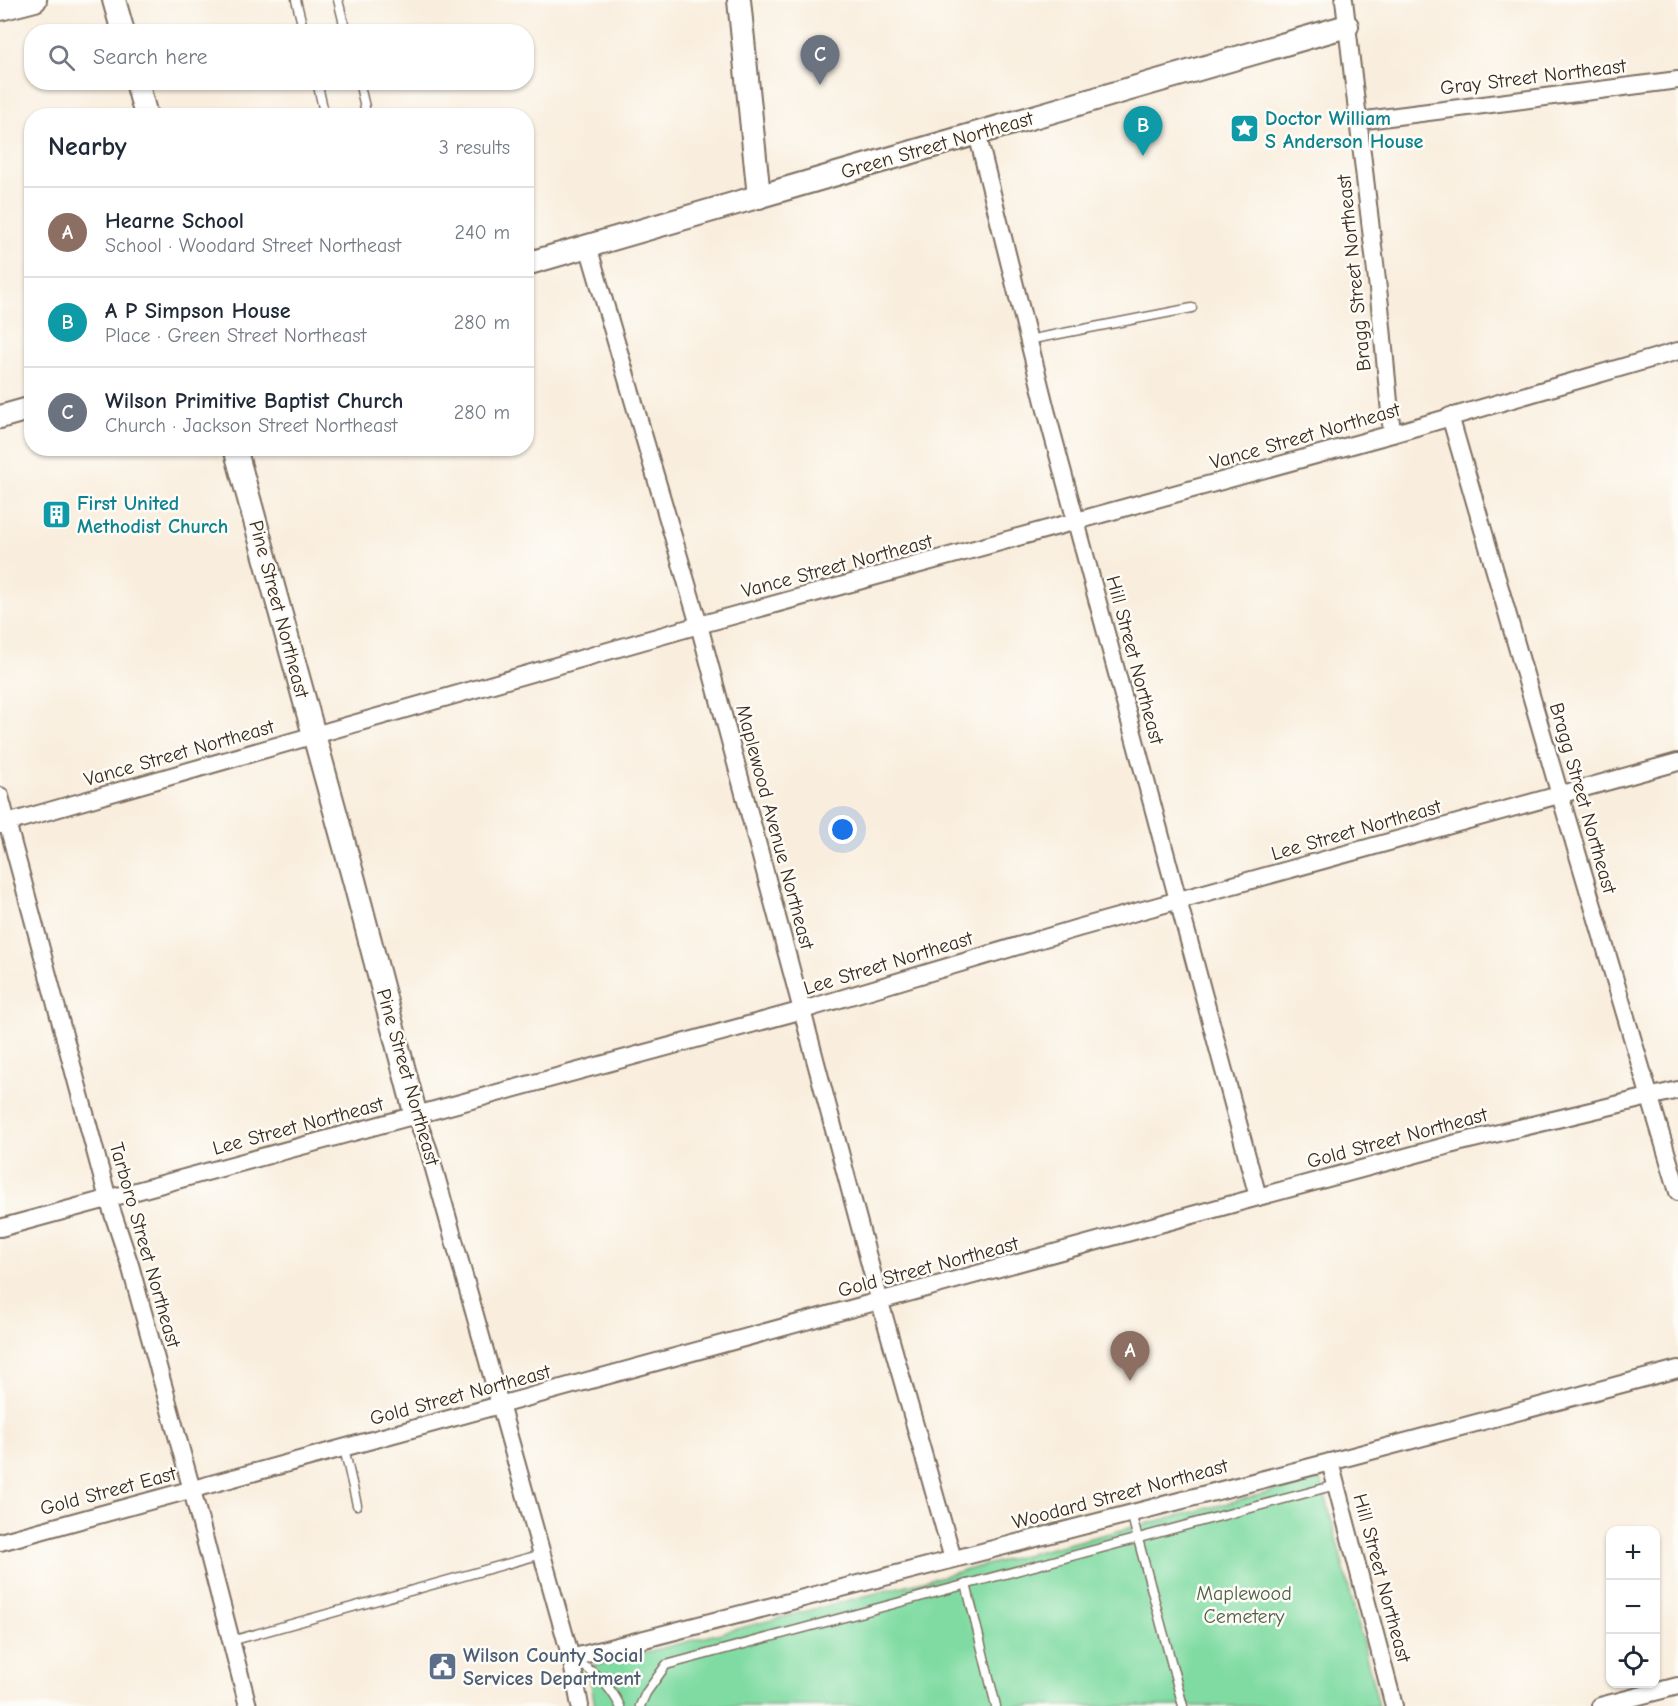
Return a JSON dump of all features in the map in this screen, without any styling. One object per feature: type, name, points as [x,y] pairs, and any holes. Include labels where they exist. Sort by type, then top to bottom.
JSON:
[{"type":"street","points":[[0,9],[35,0]]},
{"type":"street","points":[[114,0],[121,24]]},
{"type":"street","points":[[739,0],[759,196]]},
{"type":"street","name":"Bragg Street Northeast","points":[[1344,0],[1380,306],[1392,434]]},
{"type":"street","name":"Green Street Northeast","points":[[534,262],[1347,26]]},
{"type":"street","name":"Gray Street Northeast","points":[[1358,121],[1678,80]]},
{"type":"street","points":[[139,90],[144,108]]},
{"type":"street","name":"Hill Street Northeast","points":[[977,133],[1076,522],[1258,1197]]},
{"type":"street","name":"Maplewood Avenue Northeast","points":[[588,246],[699,625],[880,1302],[953,1559]]},
{"type":"street","name":"Vance Street Northeast","points":[[4,824],[699,625],[1392,434],[1678,351]]},
{"type":"street","points":[[0,417],[24,410]]},
{"type":"street","name":"Bragg Street Northeast","points":[[1450,416],[1678,1192]]},
{"type":"street","name":"Pine Street Northeast","points":[[238,456],[416,1116],[429,1151],[502,1406],[571,1658],[580,1706]]},
{"type":"street","name":"Lee Street Northeast","points":[[0,1228],[803,1010],[1078,928],[1179,902],[1678,762]]},
{"type":"street","name":"Tarboro Street Northeast","points":[[0,796],[4,824],[108,1199],[130,1265],[248,1706]]},
{"type":"street","name":"Gold Street Northeast","points":[[192,1490],[1457,1143],[1678,1090]]},
{"type":"street","name":"Woodard Street Northeast","points":[[571,1658],[1330,1462],[1678,1369]]},
{"type":"street","name":"Hill Street Northeast","points":[[1330,1462],[1394,1706]]},
{"type":"street","name":"Gold Street East","points":[[0,1542],[192,1490]]},
{"type":"street","points":[[1600,1706],[1678,1686]]},
{"type":"lane","points":[[296,0],[302,24]]},
{"type":"lane","points":[[338,0],[344,24]]},
{"type":"lane","points":[[318,90],[323,108]]},
{"type":"lane","points":[[361,90],[364,108]]},
{"type":"lane","points":[[1028,340],[1192,308]]},
{"type":"lane","points":[[344,1448],[357,1504]]},
{"type":"lane","points":[[640,1706],[646,1693],[666,1665],[1336,1485]]},
{"type":"lane","points":[[1131,1513],[1183,1706]]},
{"type":"lane","points":[[231,1641],[542,1554]]},
{"type":"lane","points":[[966,1584],[996,1706]]},
{"type":"lane","points":[[571,1658],[595,1673],[614,1693],[620,1706]]},
{"type":"green space","name":"Maplewood Cemetery","points":[[1321,1479],[1379,1706],[595,1706],[588,1667]]},
{"type":"place","name":"Wilson Primitive Baptist Church","points":[[820,85]]},
{"type":"place","name":"Doctor William S Anderson House","points":[[1244,129]]},
{"type":"place","name":"A P Simpson House","points":[[1143,156]]},
{"type":"place","name":"First United Methodist Church","points":[[56,515]]},
{"type":"place","name":"Hearne School","points":[[1130,1381]]},
{"type":"place","name":"Wilson County Social Services Department","points":[[442,1667]]}]
